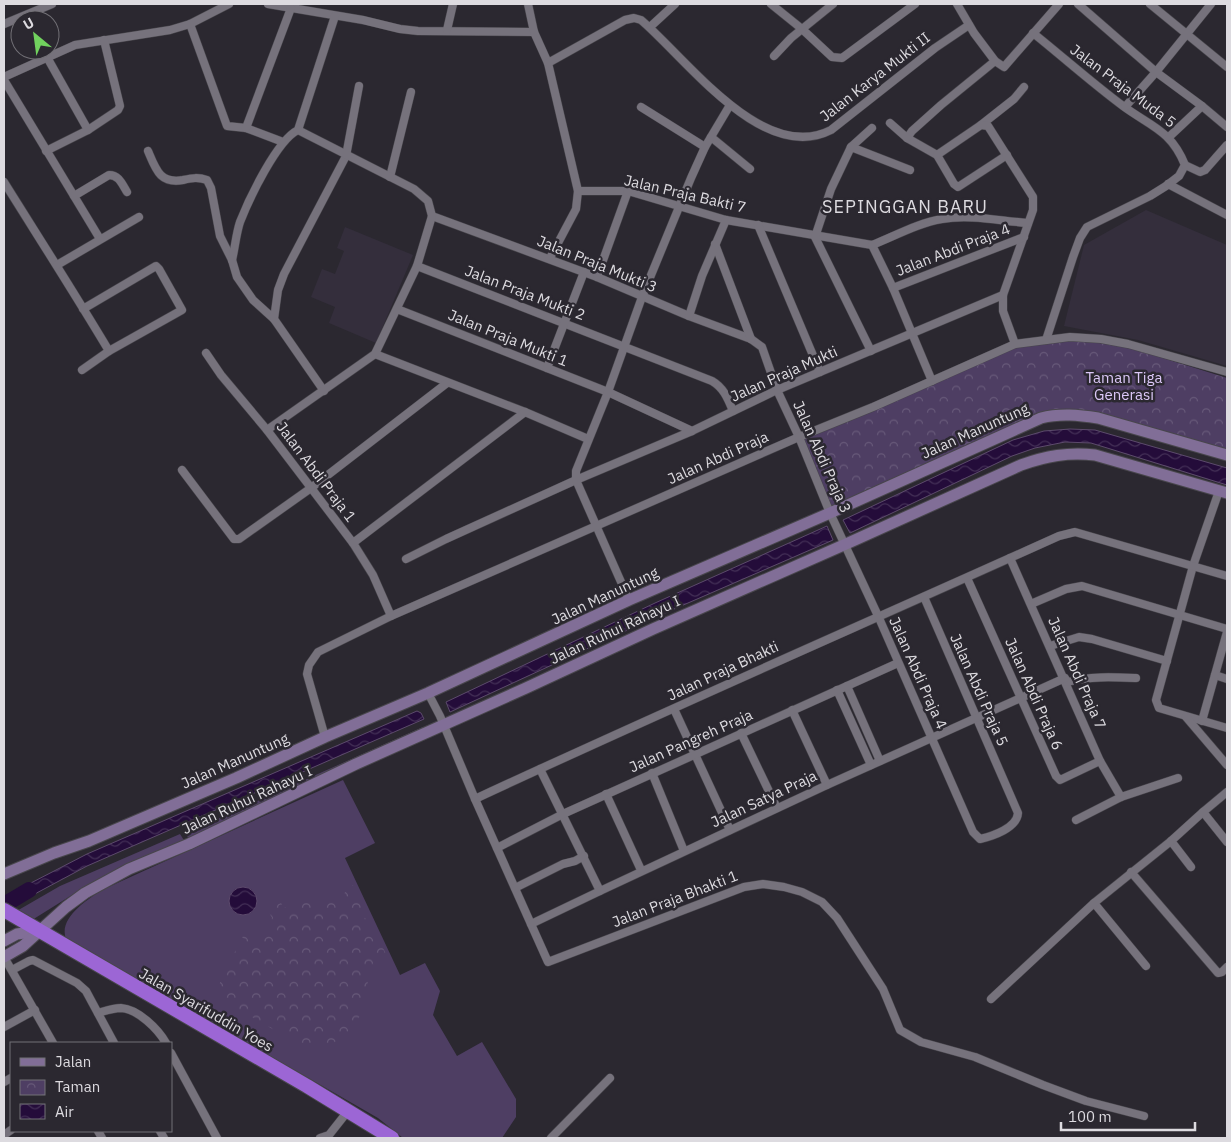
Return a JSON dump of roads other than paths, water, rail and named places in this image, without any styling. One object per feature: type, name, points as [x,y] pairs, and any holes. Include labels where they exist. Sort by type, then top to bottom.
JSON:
[{"type":"highway","name":"Jalan Syarifuddin Yoes","points":[[4,910],[392,1138]]},
{"type":"street","points":[[4,24],[52,4]]},
{"type":"street","points":[[60,53],[75,46],[104,40],[154,34],[190,24],[229,4]]},
{"type":"street","points":[[268,4],[418,31],[534,32]]},
{"type":"street","points":[[446,30],[453,4]]},
{"type":"street","points":[[528,4],[534,32],[548,63],[578,191],[576,209],[550,258]]},
{"type":"street","points":[[650,27],[675,4]]},
{"type":"street","points":[[771,4],[802,29],[832,58],[842,58],[915,4]]},
{"type":"street","points":[[774,56],[802,29],[834,4]]},
{"type":"street","points":[[959,5],[969,25],[995,60],[1004,68],[1059,4]]},
{"type":"street","points":[[1078,4],[1156,72],[1227,127]]},
{"type":"street","points":[[1150,4],[1227,67]]},
{"type":"street","points":[[1125,107],[1211,4]]},
{"type":"street","points":[[246,128],[291,8]]},
{"type":"street","points":[[232,260],[240,223],[267,167],[282,142],[298,130],[335,16]]},
{"type":"street","name":"Jalan Karya Mukti II","points":[[548,63],[625,20],[634,18],[641,20],[744,116],[775,132],[809,138],[822,135],[831,130],[935,48],[969,25]]},
{"type":"street","points":[[190,24],[227,126],[246,128],[282,142]]},
{"type":"street","name":"Jalan Praja Muda 5","points":[[1033,33],[1125,107],[1146,119],[1169,137],[1179,150],[1185,165]]},
{"type":"street","points":[[46,151],[88,130],[118,110],[120,106],[104,40]]},
{"type":"street","points":[[46,60],[4,79],[100,239]]},
{"type":"street","points":[[49,60],[88,130]]},
{"type":"street","points":[[907,138],[912,131],[941,105],[995,60]]},
{"type":"street","points":[[274,318],[278,290],[284,274],[346,156],[359,86]]},
{"type":"street","points":[[937,155],[981,125],[1014,98],[1024,87]]},
{"type":"street","points":[[390,177],[411,92]]},
{"type":"street","points":[[629,600],[576,480],[576,471],[608,392],[642,297],[679,207],[705,147],[730,105]]},
{"type":"street","points":[[1169,137],[1202,106]]},
{"type":"street","points":[[642,107],[705,147]]},
{"type":"street","points":[[890,123],[907,138],[937,155],[954,184],[958,187],[1007,155]]},
{"type":"street","points":[[981,125],[988,126],[1033,198],[1033,210],[1003,295],[1003,311],[1015,344]]},
{"type":"street","points":[[871,351],[815,237],[831,189],[851,147],[872,128]]},
{"type":"street","points":[[267,430],[376,354],[417,266],[432,216],[428,201],[414,189],[298,130]]},
{"type":"street","points":[[711,137],[750,169]]},
{"type":"street","points":[[1046,340],[1073,257],[1080,238],[1087,227],[1152,195],[1179,176],[1185,165],[1200,172],[1205,170],[1227,146]]},
{"type":"street","points":[[851,147],[910,170]]},
{"type":"street","points":[[148,151],[157,172],[165,179],[175,181],[199,177],[206,180],[211,188],[220,236],[232,260],[237,277],[253,300],[274,318],[324,391]]},
{"type":"street","points":[[74,196],[109,175],[115,175],[127,192]]},
{"type":"street","points":[[4,182],[109,351]]},
{"type":"street","points":[[1167,185],[1227,216]]},
{"type":"street","name":"Jalan Praja Bakti 7","points":[[578,191],[628,191],[726,220],[815,237],[872,245]]},
{"type":"street","points":[[597,277],[628,191]]},
{"type":"street","name":"Jalan Praja Mukti 3","points":[[432,216],[550,258],[689,316],[751,338]]},
{"type":"street","points":[[57,265],[139,218]]},
{"type":"street","points":[[932,381],[893,288],[872,245],[941,219],[974,218],[1028,223]]},
{"type":"street","points":[[689,316],[702,276],[726,220]]},
{"type":"street","points":[[758,225],[820,372]]},
{"type":"street","name":"Jalan Abdi Praja 4","points":[[893,288],[1024,237]]},
{"type":"street","name":"Jalan Abdi Praja 3","points":[[715,244],[751,338],[762,347],[777,390],[844,541]]},
{"type":"street","points":[[82,370],[109,351],[182,310],[156,266],[83,309]]},
{"type":"street","name":"Jalan Praja Mukti 2","points":[[417,266],[624,346],[718,385],[733,411]]},
{"type":"street","points":[[546,368],[584,272]]},
{"type":"street","name":"Jalan Praja Mukti","points":[[406,559],[576,480],[692,431],[777,390],[912,335],[1003,295]]},
{"type":"street","name":"Jalan Praja Mukti 1","points":[[397,309],[608,392],[692,431]]},
{"type":"street","name":"Jalan Abdi Praja","points":[[325,737],[307,674],[309,665],[318,652],[391,616],[1015,344],[1070,337],[1101,339],[1128,344],[1227,372]]},
{"type":"street","name":"Jalan Abdi Praja 1","points":[[206,353],[221,376],[267,430],[353,543],[373,575],[391,616]]},
{"type":"street","points":[[376,354],[588,438]]},
{"type":"street","points":[[182,470],[234,539],[239,539],[311,488],[447,383]]},
{"type":"street","points":[[353,543],[525,412]]},
{"type":"street","name":"Jalan Manuntung","points":[[4,874],[128,825],[325,737],[430,697],[629,600],[832,517],[1027,423],[1048,416],[1081,415],[1098,418],[1227,455]]},
{"type":"street","name":"Jalan Ruhui Rahayu I","points":[[4,957],[23,946],[38,931],[79,898],[108,880],[189,844],[442,720],[526,688],[844,541],[1021,465],[1050,456],[1077,453],[1095,455],[1223,492]]},
{"type":"street","points":[[1223,492],[1193,566],[1156,704],[1159,708],[1227,728]]},
{"type":"street","name":"Jalan Praja Bhakti","points":[[475,799],[778,660],[879,618],[1059,536],[1075,532],[1193,566]]},
{"type":"street","name":"Jalan Abdi Praja 4","points":[[844,541],[966,813]]},
{"type":"street","name":"Jalan Abdi Praja 7","points":[[1010,558],[1066,680],[1100,761],[1120,797]]},
{"type":"street","points":[[1193,566],[1227,576]]},
{"type":"street","name":"Jalan Abdi Praja 6","points":[[967,578],[1058,779],[1060,780],[1100,761]]},
{"type":"street","points":[[1031,604],[1066,589],[1082,586],[1180,614],[1227,630],[1202,721]]},
{"type":"street","name":"Jalan Abdi Praja 5","points":[[924,597],[1018,813],[1016,821],[989,837],[980,839],[976,837],[966,813]]},
{"type":"street","points":[[1050,646],[1079,637],[1092,638],[1167,661]]},
{"type":"street","name":"Jalan Pangreh Praja","points":[[497,848],[606,794],[898,662]]},
{"type":"street","points":[[1215,675],[1227,679]]},
{"type":"street","name":"Jalan Satya Praja","points":[[532,924],[641,870],[1021,698],[1066,680],[1098,677],[1136,678]]},
{"type":"street","points":[[847,686],[880,761]]},
{"type":"street","points":[[837,690],[871,765]]},
{"type":"street","points":[[430,697],[442,720],[475,799]]},
{"type":"street","points":[[674,709],[730,830]]},
{"type":"street","points":[[792,710],[827,785]]},
{"type":"street","points":[[1186,716],[1227,765]]},
{"type":"street","points":[[741,733],[777,808]]},
{"type":"street","points":[[540,769],[564,814],[600,890]]},
{"type":"street","points":[[652,773],[684,851]]},
{"type":"street","points":[[1076,820],[1120,797],[1178,778]]},
{"type":"street","points":[[991,999],[1094,903],[1227,792]]},
{"type":"street","points":[[606,794],[641,870]]},
{"type":"street","name":"Jalan Praja Bhakti 1","points":[[475,799],[548,962],[744,887],[763,884],[784,887],[802,892],[822,902],[837,918],[883,989],[900,1030],[921,1042],[975,1057],[1077,1098],[1144,1116]]},
{"type":"street","points":[[1203,812],[1227,842]]},
{"type":"street","points":[[1170,841],[1191,867]]},
{"type":"street","points":[[515,888],[556,867],[574,862],[584,856]]},
{"type":"street","points":[[1131,872],[1218,973],[1227,967]]},
{"type":"street","points":[[1094,903],[1146,966]]},
{"type":"street","points":[[4,941],[17,934],[38,931]]},
{"type":"street","points":[[4,957],[51,1042]]},
{"type":"street","points":[[12,970],[33,960],[77,983],[86,991],[113,1042]]},
{"type":"street","points":[[98,1013],[115,1008],[123,1008],[146,1020],[165,1042]]},
{"type":"street","points":[[4,1027],[35,1010]]},
{"type":"street","points":[[172,1055],[217,1138]]},
{"type":"street","points":[[551,1138],[610,1078]]},
{"type":"street","points":[[320,1138],[332,1136],[348,1111]]},
{"type":"water","points":[[1095,430],[1227,468],[1227,485],[1091,443],[1065,442],[1035,448],[1012,456],[850,533],[843,520],[1013,440],[1044,431]]},
{"type":"water","points":[[827,526],[833,540],[658,616],[450,712],[446,702],[655,603]]},
{"type":"water","points":[[417,711],[421,713],[424,719],[87,866],[31,896],[27,885],[87,854]]},
{"type":"water","points":[[243,887],[253,891],[257,901],[253,911],[243,915],[233,911],[229,901],[233,891]]},
{"type":"waterway","points":[[4,905],[29,890]]},
{"type":"district","name":"SEPINGGAN BARU","points":[[905,207]]},
{"type":"park label","name":"Taman Tiga Generasi","points":[[1124,386]]}]
